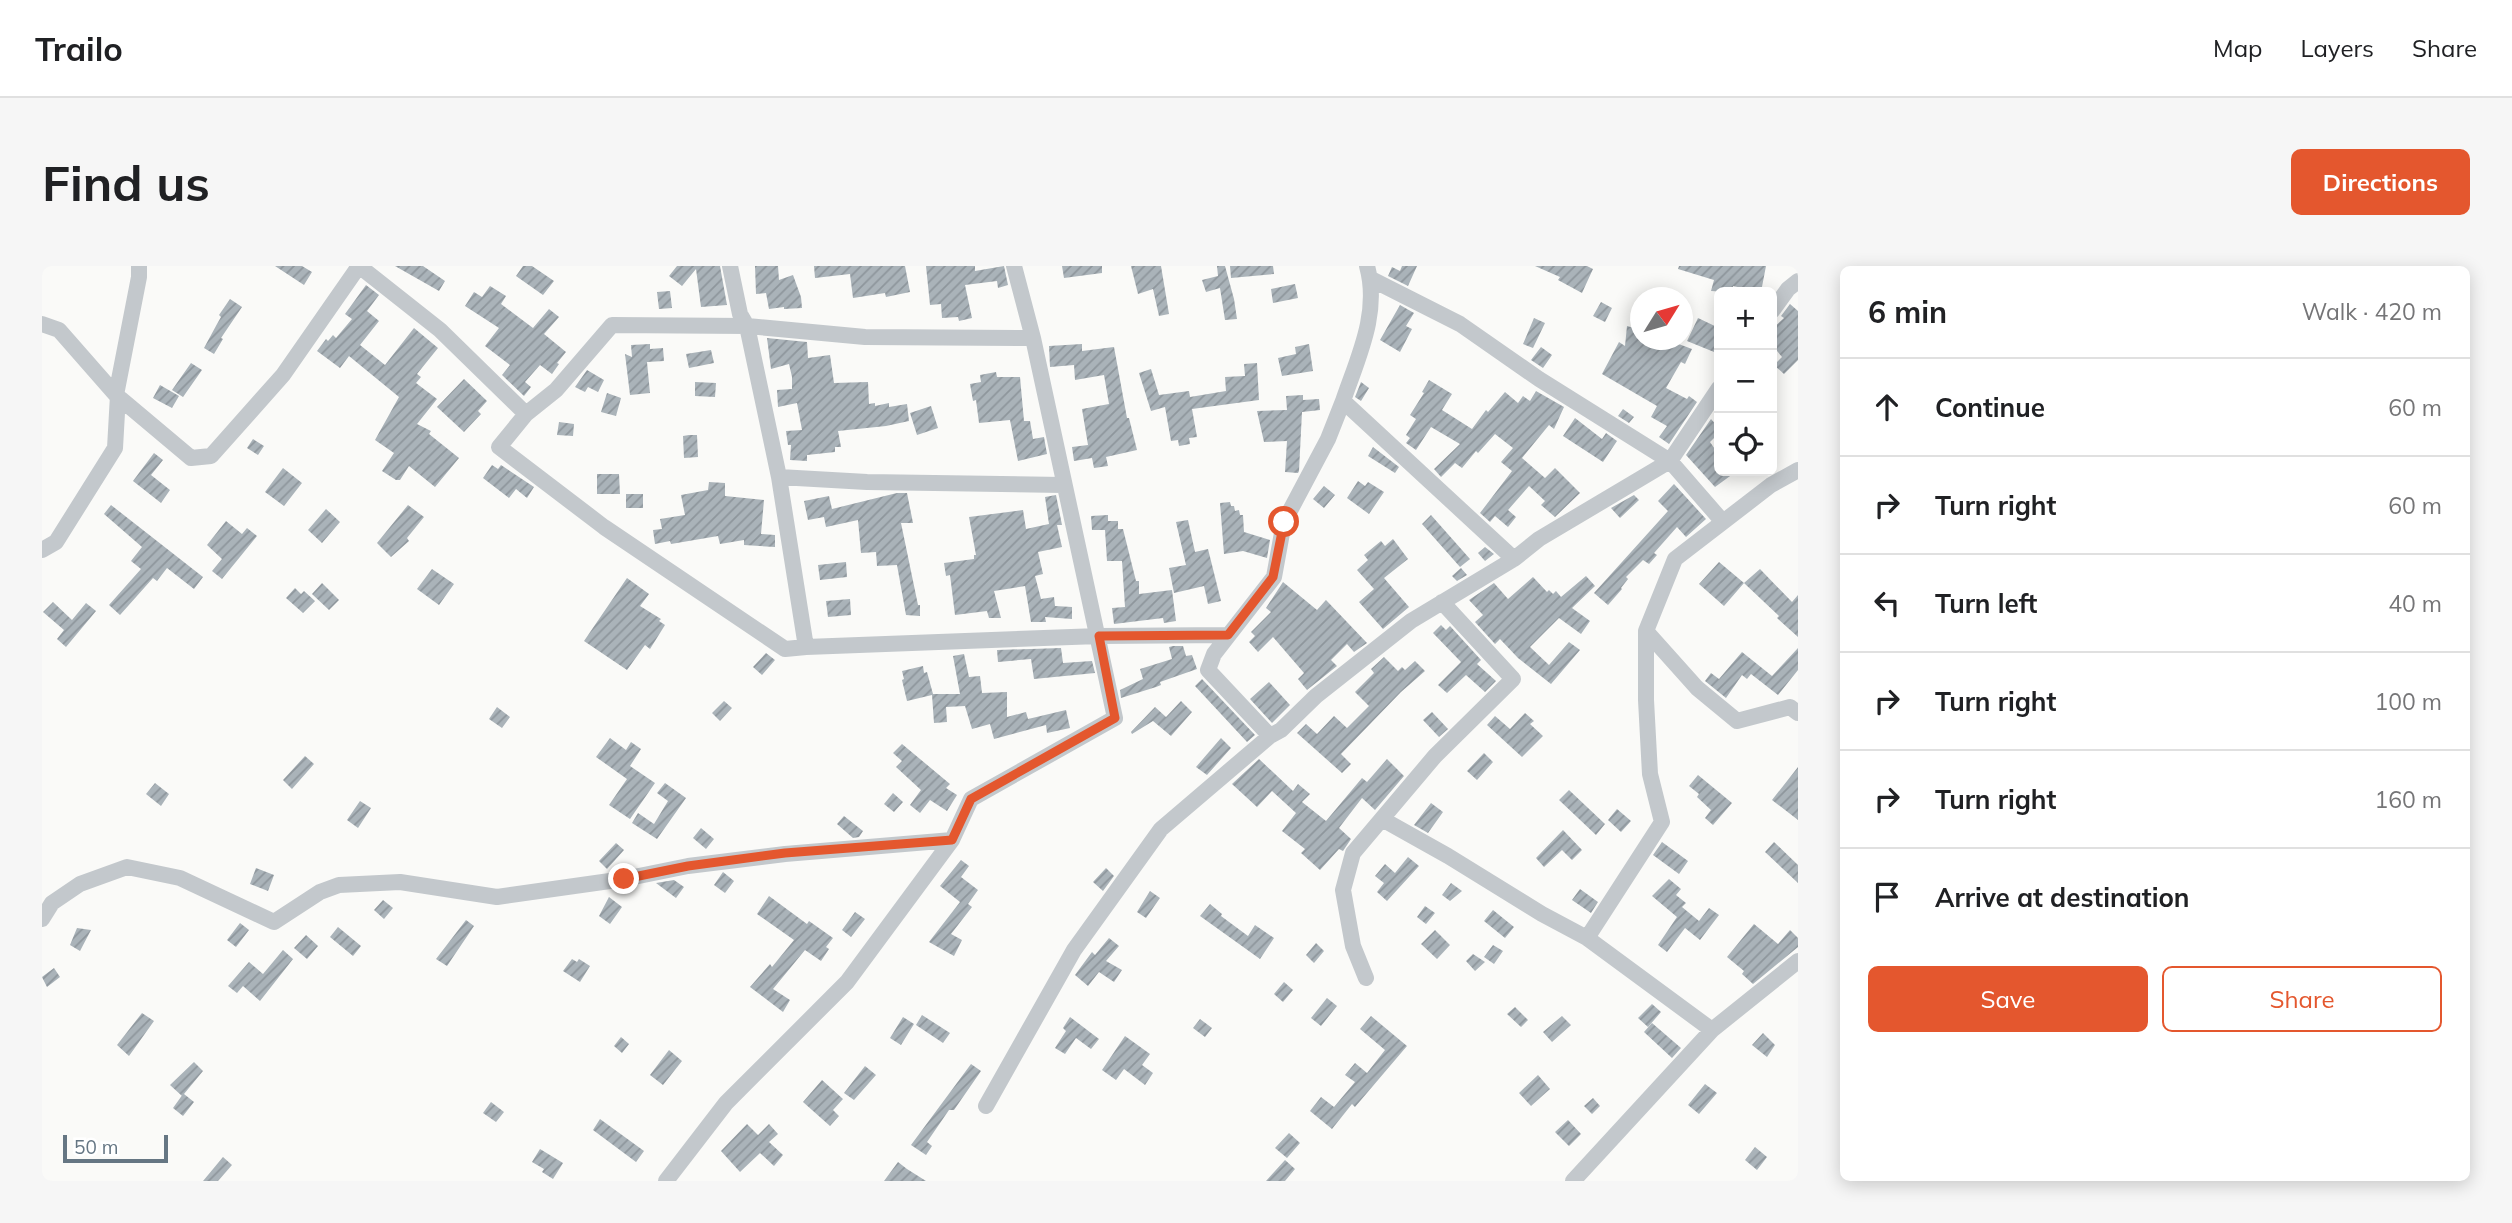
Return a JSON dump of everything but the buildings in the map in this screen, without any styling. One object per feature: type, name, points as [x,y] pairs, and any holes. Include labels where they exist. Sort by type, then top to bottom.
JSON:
[{"type":"street","points":[[42,550],[56,542],[115,448],[117,395],[139,266]]},
{"type":"street","points":[[42,324],[59,330],[117,395],[191,458],[211,456],[283,375],[359,266],[440,330],[526,414]]},
{"type":"street","points":[[730,266],[740,314],[747,326],[779,477],[806,647]]},
{"type":"street","points":[[666,1181],[726,1103],[847,982],[952,840],[971,799],[1115,718],[1033,338],[1014,266]]},
{"type":"street","points":[[1269,736],[1208,670],[1214,653],[1273,577],[1284,522],[1328,439],[1370,322],[1369,273]]},
{"type":"street","points":[[1369,273],[1460,324],[1539,379],[1670,461],[1723,522]]},
{"type":"street","points":[[1777,304],[1798,281]]},
{"type":"street","points":[[1033,338],[865,337],[747,326],[612,325],[556,390],[526,414],[499,447],[604,527],[785,649],[1099,636],[1228,635]]},
{"type":"street","points":[[986,1106],[1074,950],[1161,830],[1269,736],[1281,730],[1316,696],[1411,621],[1514,559],[1539,539],[1670,461],[1714,395]]},
{"type":"street","points":[[1342,401],[1514,559]]},
{"type":"street","points":[[1587,938],[1662,822],[1650,774],[1646,699],[1647,631],[1675,559],[1771,485],[1798,470]]},
{"type":"street","points":[[779,477],[867,482],[1063,485]]},
{"type":"street","points":[[1366,978],[1353,946],[1343,890],[1353,853],[1435,756],[1513,679],[1442,602]]},
{"type":"street","points":[[1647,631],[1697,688],[1737,721],[1790,706],[1798,713]]},
{"type":"street","points":[[1382,819],[1587,938],[1712,1030]]},
{"type":"street","points":[[42,919],[52,903],[80,884],[127,867],[180,878],[274,922],[320,892],[339,884],[400,882],[497,897],[785,853],[952,840]]},
{"type":"street","points":[[1573,1181],[1712,1030],[1798,961]]},
{"type":"route","points":[[624,879],[688,866],[785,853],[952,840],[971,799],[1115,718],[1099,636],[1228,635],[1273,577],[1284,522]]}]
